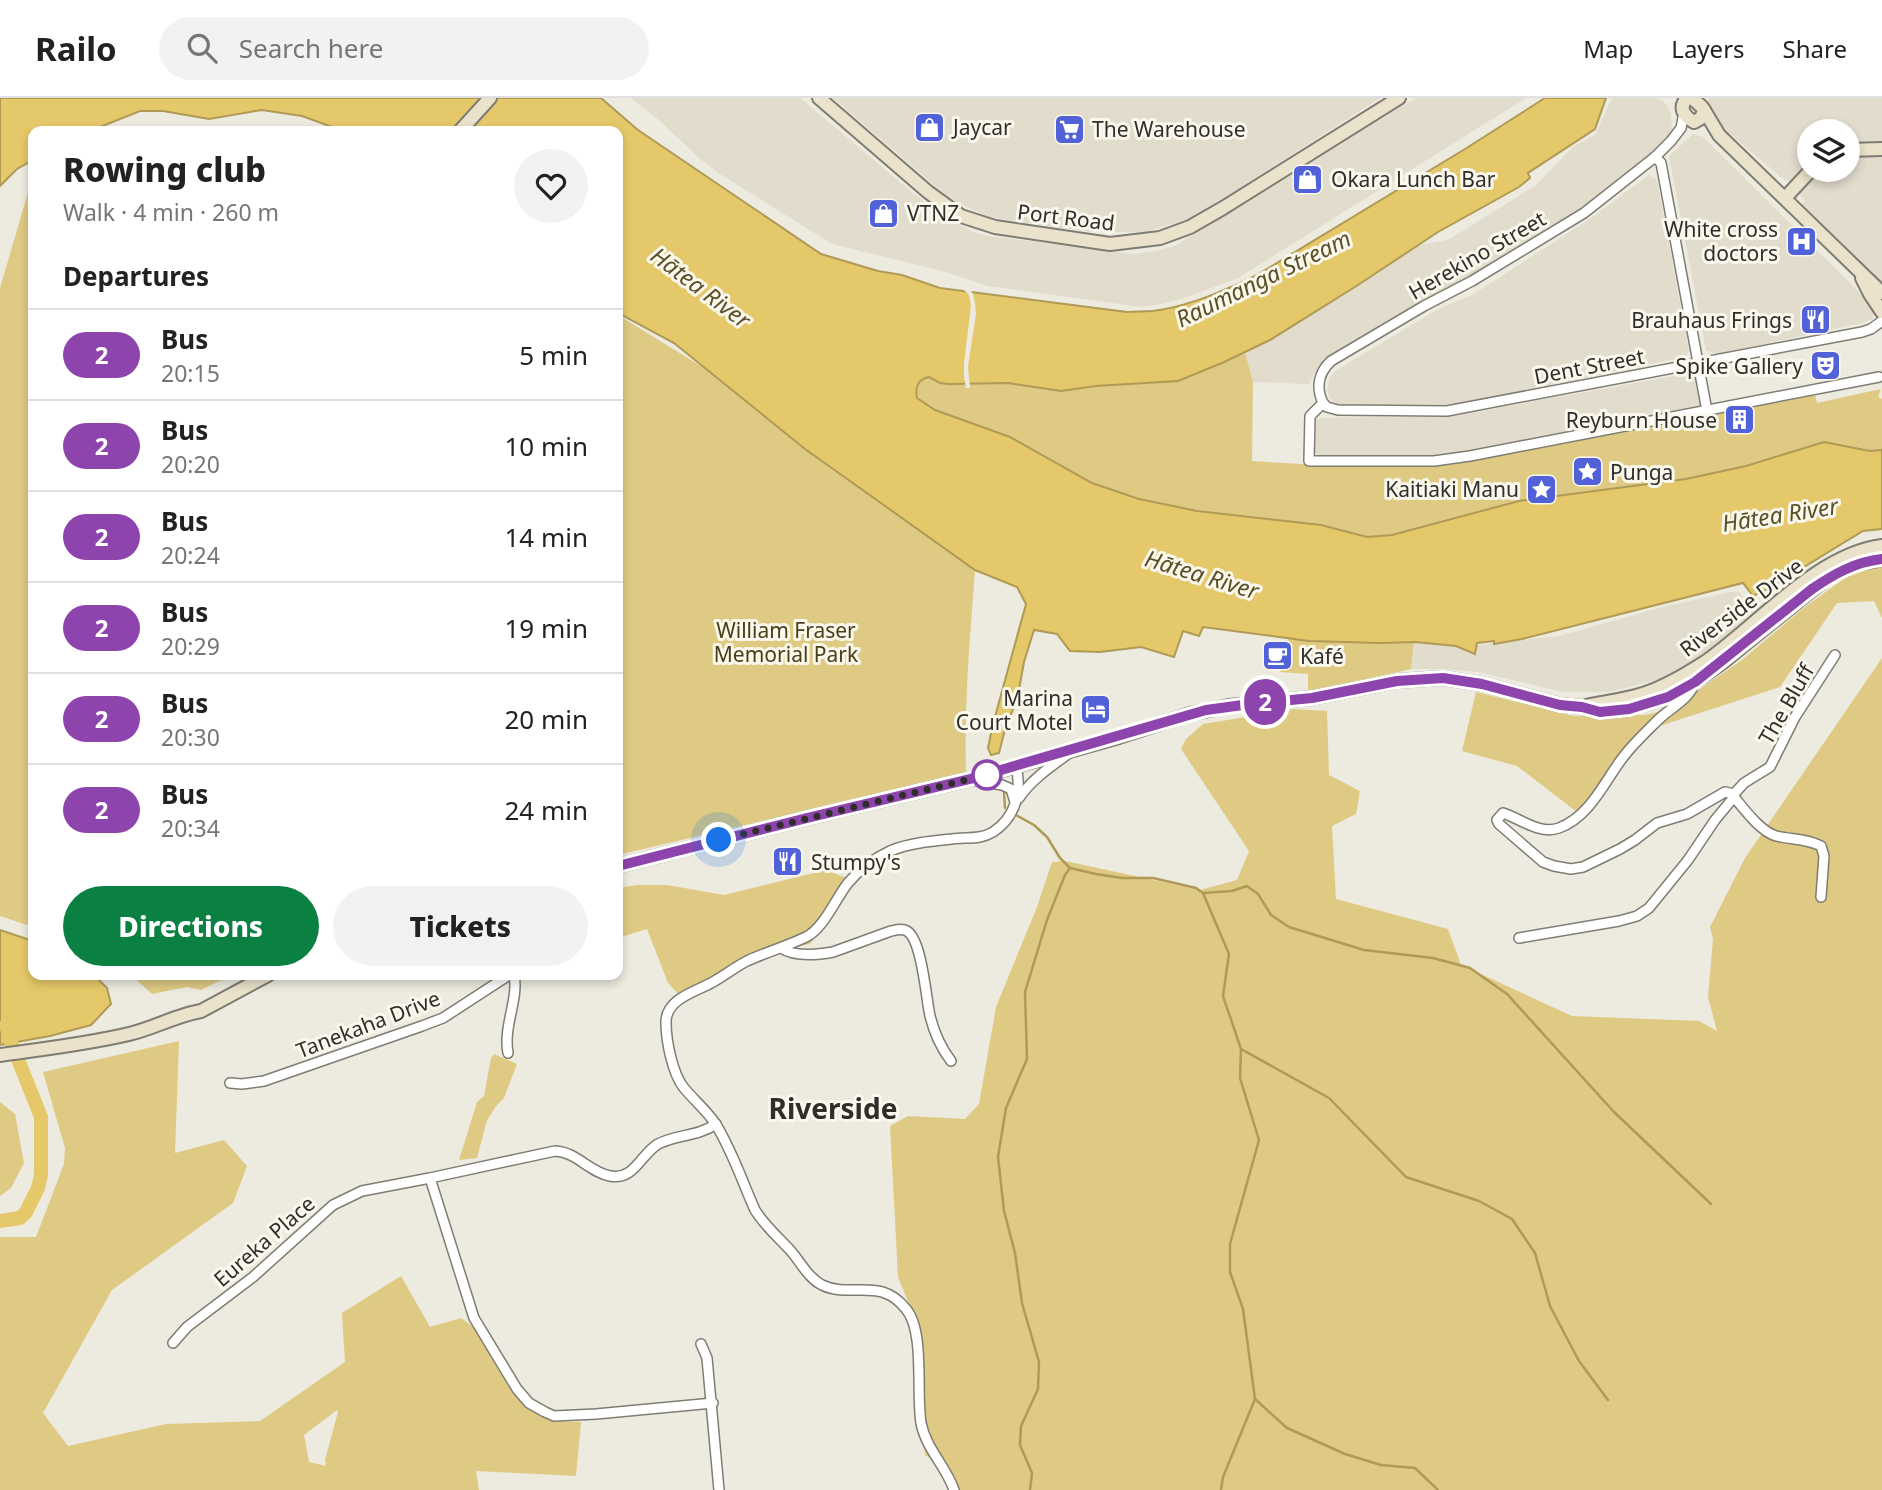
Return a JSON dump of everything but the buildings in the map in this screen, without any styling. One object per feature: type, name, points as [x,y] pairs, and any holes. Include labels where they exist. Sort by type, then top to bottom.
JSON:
[{"type":"main road","points":[[465,126],[490,98]]},
{"type":"main road","name":"Port Road","points":[[819,98],[928,192],[961,216],[995,227],[1110,244],[1160,238],[1190,227],[1399,98]]},
{"type":"main road","points":[[1673,98],[1694,122],[1707,131],[1720,135]]},
{"type":"main road","points":[[1683,112],[1681,106],[1687,98]]},
{"type":"main road","points":[[1694,122],[1703,115],[1700,103]]},
{"type":"main road","points":[[1700,103],[1720,135],[1882,293]]},
{"type":"main road","points":[[1860,150],[1882,149]]},
{"type":"main road","points":[[1785,198],[1800,182]]},
{"type":"main road","points":[[1861,274],[1882,312]]},
{"type":"main road","name":"Riverside Drive","points":[[623,865],[970,779],[1206,710],[1312,698],[1415,678],[1443,678],[1482,684],[1560,705],[1600,712],[1629,709],[1668,697],[1716,654],[1826,567],[1853,553],[1882,546]]},
{"type":"main road","name":"Riverside Drive","points":[[1693,676],[1832,576],[1857,564],[1882,559]]},
{"type":"main road","points":[[190,1013],[240,980]]},
{"type":"main road","points":[[1,1055],[150,1029],[201,1011],[259,980]]},
{"type":"street","name":"Herekino Street","points":[[1323,403],[1320,378],[1326,366],[1336,357],[1463,286],[1584,213],[1655,157],[1671,141],[1681,128],[1683,112]]},
{"type":"street","name":"Herekino Street","points":[[1671,141],[1684,134],[1694,122]]},
{"type":"street","points":[[1655,157],[1661,163],[1707,411]]},
{"type":"street","name":"Dent Street","points":[[1323,403],[1338,411],[1447,411],[1862,332],[1882,321]]},
{"type":"street","name":"Dent Street","points":[[1862,332],[1882,332]]},
{"type":"street","points":[[1323,403],[1310,416],[1309,461],[1448,460],[1879,377]]},
{"type":"street","name":"The Bluff","points":[[1734,795],[1744,783],[1770,767],[1795,717],[1835,655]]},
{"type":"street","points":[[1693,676],[1687,696],[1626,752],[1597,795],[1569,822],[1548,830],[1503,813],[1497,820],[1499,824],[1543,862],[1571,869],[1583,867],[1620,849],[1657,823],[1687,814],[1725,792],[1734,795],[1765,830],[1774,836],[1810,841],[1821,846],[1824,856],[1821,897]]},
{"type":"street","points":[[954,1490],[929,1446],[922,1427],[916,1332],[911,1315],[901,1303],[881,1291],[821,1284],[758,1216],[716,1124],[683,1087],[676,1073],[666,1022],[673,1004],[682,997],[748,960],[812,933],[849,882],[888,852],[914,844],[985,836],[1001,825],[1037,778],[1075,749]]},
{"type":"street","points":[[1015,804],[1019,785],[1016,766]]},
{"type":"street","points":[[970,779],[1006,786],[1012,792],[1015,804]]},
{"type":"street","points":[[1519,937],[1637,916],[1649,908],[1688,860],[1734,795]]},
{"type":"street","points":[[780,948],[798,953],[825,953],[891,931],[909,932],[920,959],[931,1018],[938,1039],[951,1060]]},
{"type":"street","name":"Tanekaha Drive","points":[[230,1083],[264,1081],[430,1023],[443,1018],[503,980]]},
{"type":"street","points":[[508,1053],[506,1034],[515,985],[513,980]]},
{"type":"street","name":"Eureka Place","points":[[173,1343],[187,1327],[253,1277],[333,1205],[362,1191],[555,1151],[573,1155],[607,1175],[622,1176],[632,1171],[656,1146],[699,1133],[716,1124]]},
{"type":"street","points":[[430,1178],[474,1318],[517,1389],[529,1402],[554,1416],[713,1403]]},
{"type":"street","points":[[701,1344],[707,1358],[713,1403],[719,1490]]},
{"type":"shaded area","points":[[631,98],[800,98],[913,193],[950,220],[973,232],[1133,254],[1175,246],[1416,98],[1526,98],[1238,278],[1184,298],[1141,307],[988,286],[946,272],[832,244],[720,174]]},
{"type":"shaded area","points":[[833,98],[1380,98],[1186,220],[1145,232],[1092,232],[989,217],[960,204]]},
{"type":"shaded area","points":[[1612,98],[1657,98],[1663,101],[1671,114],[1672,129],[1662,145],[1618,183],[1560,226],[1340,353],[1317,369],[1309,384],[1253,382],[1245,352],[1278,335],[1419,245],[1448,240],[1535,186],[1573,147],[1595,135]]},
{"type":"shaded area","points":[[1709,98],[1882,98],[1882,142],[1860,142],[1860,119],[1797,119],[1797,174],[1791,181],[1786,181],[1717,123],[1709,105]]},
{"type":"shaded area","points":[[1693,134],[1703,137],[1869,302],[1874,313],[1872,319],[1716,354],[1706,350],[1669,156]]},
{"type":"shaded area","points":[[1882,156],[1882,286],[1881,282],[1800,206],[1805,201],[1800,190],[1808,182],[1860,182],[1860,157]]},
{"type":"shaded area","points":[[1649,175],[1657,180],[1689,351],[1685,357],[1449,406],[1340,405],[1331,400],[1327,390],[1329,379],[1335,371],[1440,308],[1472,295],[1590,219]]},
{"type":"shaded area","points":[[1695,374],[1702,409],[1457,458],[1324,458],[1315,453],[1316,420],[1322,418],[1454,416]]},
{"type":"shaded area","points":[[1740,592],[1755,617],[1694,661],[1663,678],[1609,692],[1563,692],[1478,672],[1411,669],[1415,643],[1456,647],[1476,654],[1477,645],[1559,636],[1663,607]]},
{"type":"green space","points":[[28,193],[28,925],[0,916],[0,288]]},
{"type":"green space","name":"William Fraser Memorial Park","points":[[623,318],[704,368],[805,449],[975,570],[969,646],[966,773],[623,854]]},
{"type":"green space","points":[[1245,352],[1253,382],[1252,461],[1444,465],[1815,395],[1817,403],[1881,389],[1878,397],[1882,399],[1882,450],[1870,451],[1824,442],[1746,466],[1686,479],[1522,500],[1392,535],[1367,537],[1321,525],[1197,511],[1139,499],[1092,483],[1010,437],[935,410],[917,395],[918,383],[929,377],[948,384],[1008,383],[1061,391],[1178,381]]},
{"type":"green space","points":[[1882,565],[1882,618],[1874,601],[1837,603],[1780,687],[1638,733],[1577,812],[1517,766],[1462,751],[1476,692],[1574,716],[1645,715],[1658,712],[1690,696],[1742,660],[1801,610],[1853,572]]},
{"type":"green space","points":[[1289,638],[1309,641],[1414,643],[1411,669],[1308,692],[1308,674],[1280,672]]},
{"type":"green space","points":[[1882,658],[1882,1490],[951,1490],[949,1470],[925,1455],[917,1401],[918,1326],[898,1277],[890,1126],[908,1116],[965,1119],[979,1104],[996,1007],[1037,907],[1052,862],[1065,861],[1200,890],[1237,880],[1249,851],[1181,749],[1186,739],[1203,724],[1294,709],[1327,711],[1329,775],[1360,791],[1356,814],[1332,826],[1336,899],[1448,929],[1461,965],[1572,1016],[1699,1021],[1717,1031],[1708,997],[1713,939],[1710,927],[1745,858]]},
{"type":"green space","points":[[826,870],[852,880],[810,944],[779,950],[680,996],[668,983],[647,929],[623,936],[623,887],[667,885],[724,895]]},
{"type":"green space","points":[[137,980],[222,980],[201,990],[187,987],[152,994]]},
{"type":"green space","points":[[179,1041],[175,1153],[224,1140],[247,1166],[233,1203],[112,1290],[43,1413],[68,1446],[166,1424],[260,1421],[345,1362],[342,1313],[401,1276],[430,1327],[461,1318],[477,1330],[528,1407],[552,1421],[581,1422],[576,1476],[476,1471],[479,1490],[0,1490],[0,1237],[36,1237],[64,1164],[65,1148],[43,1072]],"holes":[[[337,1410],[325,1460],[326,1466],[309,1462],[304,1435]]]},
{"type":"green space","points":[[494,1054],[517,1064],[504,1098],[487,1120],[477,1158],[459,1160],[477,1102],[484,1096]]},
{"type":"green space","points":[[0,1102],[15,1114],[24,1163],[11,1188],[0,1196]]},
{"type":"water","points":[[0,98],[601,98],[638,130],[821,254],[940,288],[1127,312],[1156,311],[1222,291],[1257,275],[1545,98],[1606,98],[1595,129],[1528,173],[1530,178],[1519,187],[1438,232],[1270,340],[1222,363],[1178,381],[1061,391],[1008,383],[948,384],[929,377],[918,384],[917,398],[935,410],[1010,437],[1092,483],[1139,499],[1197,511],[1321,525],[1367,537],[1392,535],[1519,501],[1686,479],[1746,466],[1824,442],[1870,451],[1882,450],[1882,529],[1863,531],[1753,596],[1743,583],[1522,639],[1494,644],[1494,641],[1477,643],[1475,654],[1456,646],[1415,642],[1309,641],[1203,627],[1199,636],[1183,631],[1174,657],[1141,647],[1100,652],[1070,651],[1057,634],[1034,630],[1024,662],[1017,701],[1006,725],[999,753],[991,755],[988,748],[993,724],[1026,604],[1017,587],[975,570],[805,449],[674,343],[623,316],[623,126],[329,126],[302,116],[262,110],[209,119],[163,111],[140,111],[102,126],[28,126],[28,163],[17,169],[0,186]]},
{"type":"water","points":[[0,930],[28,939],[28,980],[99,980],[107,988],[111,1004],[91,1025],[0,1045]]},
{"type":"pier","points":[[969,288],[973,294],[976,314],[968,367],[970,388],[966,388],[964,376],[971,305],[969,295],[963,289]]},
{"type":"waterway","points":[[1004,793],[1005,808]]},
{"type":"waterway","points":[[1016,815],[1034,825],[1047,837],[1070,868],[1122,878],[1153,878],[1196,888],[1203,893],[1229,954],[1223,996],[1241,1049],[1240,1078],[1259,1140],[1230,1244],[1230,1272],[1243,1309],[1255,1399],[1223,1477],[1221,1490]]},
{"type":"waterway","points":[[1030,1490],[1032,1473],[1020,1445],[1021,1426],[1038,1389],[1039,1362],[1022,1303],[1015,1253],[1004,1211],[998,1157],[1006,1108],[1027,1059],[1025,992],[1047,920],[1070,868]]},
{"type":"waterway","points":[[1203,893],[1232,891],[1247,886],[1258,894],[1271,915],[1289,927],[1364,950],[1433,958],[1470,968],[1507,994],[1614,1112],[1711,1204]]},
{"type":"waterway","points":[[0,1221],[20,1218],[26,1212],[38,1188],[41,1175],[41,1117],[6,1025]]},
{"type":"waterway","points":[[1241,1049],[1329,1098],[1406,1177],[1479,1201],[1512,1219],[1535,1253],[1550,1306],[1579,1361],[1608,1400]]},
{"type":"waterway","points":[[1255,1399],[1287,1428],[1345,1454],[1381,1465],[1415,1468],[1438,1490]]},
{"type":"bus line","name":"2","points":[[623,865],[970,779],[1206,710],[1312,698],[1415,678],[1443,678],[1482,684],[1560,705],[1600,712],[1629,709],[1668,697],[1695,682],[1832,576],[1857,564],[1882,559]]},
{"type":"place","name":"Jaycar","points":[[930,127]]},
{"type":"place","name":"The Warehouse","points":[[1069,129]]},
{"type":"place","name":"Okara Lunch Bar","points":[[1308,179]]},
{"type":"place","name":"VTNZ","points":[[884,213]]},
{"type":"place","name":"White cross doctors","points":[[1801,241]]},
{"type":"place","name":"Brauhaus Frings","points":[[1815,320]]},
{"type":"place","name":"Spike Gallery","points":[[1826,366]]},
{"type":"place","name":"Reyburn House","points":[[1740,420]]},
{"type":"place","name":"Punga","points":[[1587,472]]},
{"type":"place","name":"Kaitiaki Manu","points":[[1542,489]]},
{"type":"place","name":"Kafé","points":[[1277,656]]},
{"type":"place","name":"Marina Court Motel","points":[[1096,710]]},
{"type":"place","name":"Stumpy's","points":[[788,862]]},
{"type":"district","name":"Riverside","points":[[833,1108]]},
{"type":"route","points":[[719,840],[970,779],[986,782],[987,775]]},
{"type":"water label","name":"Raumanga Stream","points":[[1263,278]]},
{"type":"water label","name":"Hātea River","points":[[701,287]]},
{"type":"water label","name":"Hātea River","points":[[1780,514]]},
{"type":"water label","name":"Hātea River","points":[[1202,574]]}]
